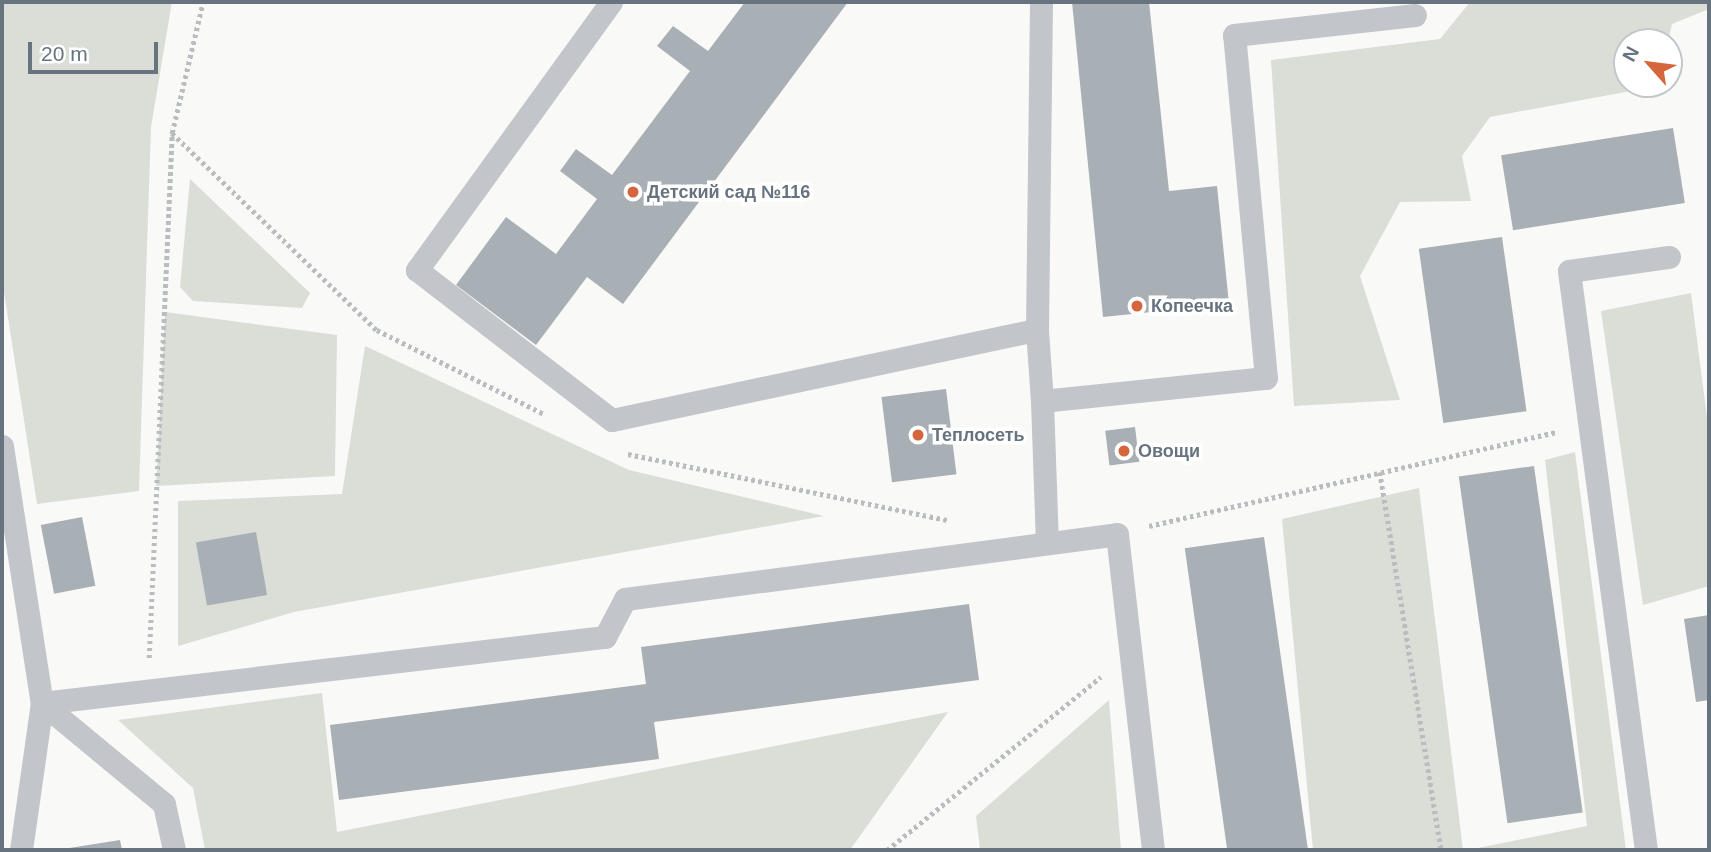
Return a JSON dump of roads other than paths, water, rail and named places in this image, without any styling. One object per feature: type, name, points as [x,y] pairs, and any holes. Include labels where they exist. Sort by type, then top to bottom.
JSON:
[{"type":"lane","points":[[611,2],[417,270],[612,421],[1037,330]]},
{"type":"lane","points":[[1041,2],[1037,330],[1047,541]]},
{"type":"lane","points":[[1042,401],[1266,378],[1234,36],[1415,15]]},
{"type":"lane","points":[[1646,850],[1569,271],[1670,257]]},
{"type":"lane","points":[[2,446],[42,703],[21,850]]},
{"type":"lane","points":[[42,703],[605,637],[625,599],[1047,541],[1118,534],[1153,850]]},
{"type":"lane","points":[[42,703],[164,804],[174,850]]},
{"type":"place","name":"Детский сад №116","points":[[633,192]]},
{"type":"place","name":"Копеечка","points":[[1137,306]]},
{"type":"place","name":"Теплосеть","points":[[918,435]]},
{"type":"place","name":"Овощи","points":[[1124,451]]}]
